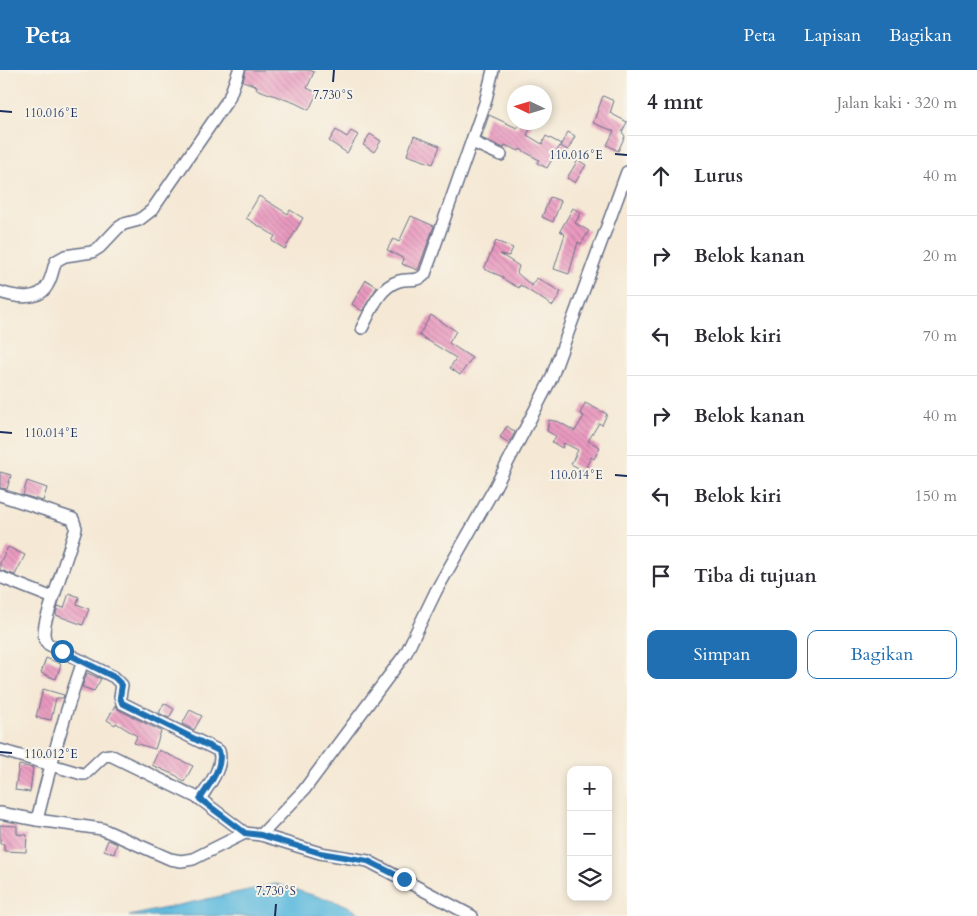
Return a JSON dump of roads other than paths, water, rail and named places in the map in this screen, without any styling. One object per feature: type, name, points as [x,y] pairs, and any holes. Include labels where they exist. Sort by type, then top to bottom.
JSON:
[{"type":"street","points":[[0,292],[21,297],[34,296],[44,290],[49,283],[56,261],[66,256],[92,252],[100,247],[118,228],[124,224],[139,220],[152,210],[229,98],[239,70]]},
{"type":"street","points":[[362,328],[381,293],[388,286],[405,279],[420,279],[425,274],[472,142],[494,70]]},
{"type":"street","points":[[472,142],[501,155]]},
{"type":"street","points":[[261,835],[304,790],[406,653],[436,591],[495,487],[552,379],[627,172]]},
{"type":"street","points":[[0,494],[69,517],[75,523],[76,528],[44,628],[45,641],[114,677],[120,682],[122,688],[120,697],[122,703],[219,751],[221,761],[200,799]]},
{"type":"street","points":[[0,577],[53,598]]},
{"type":"street","points":[[37,820],[50,766],[83,661]]},
{"type":"street","points":[[0,750],[82,774],[86,774],[104,756],[110,755],[200,799],[245,833],[261,835],[320,853],[368,861],[472,916]]},
{"type":"street","points":[[0,813],[102,829],[181,862],[193,859],[245,833]]},
{"type":"water","points":[[276,884],[346,905],[364,916],[129,916]]}]
